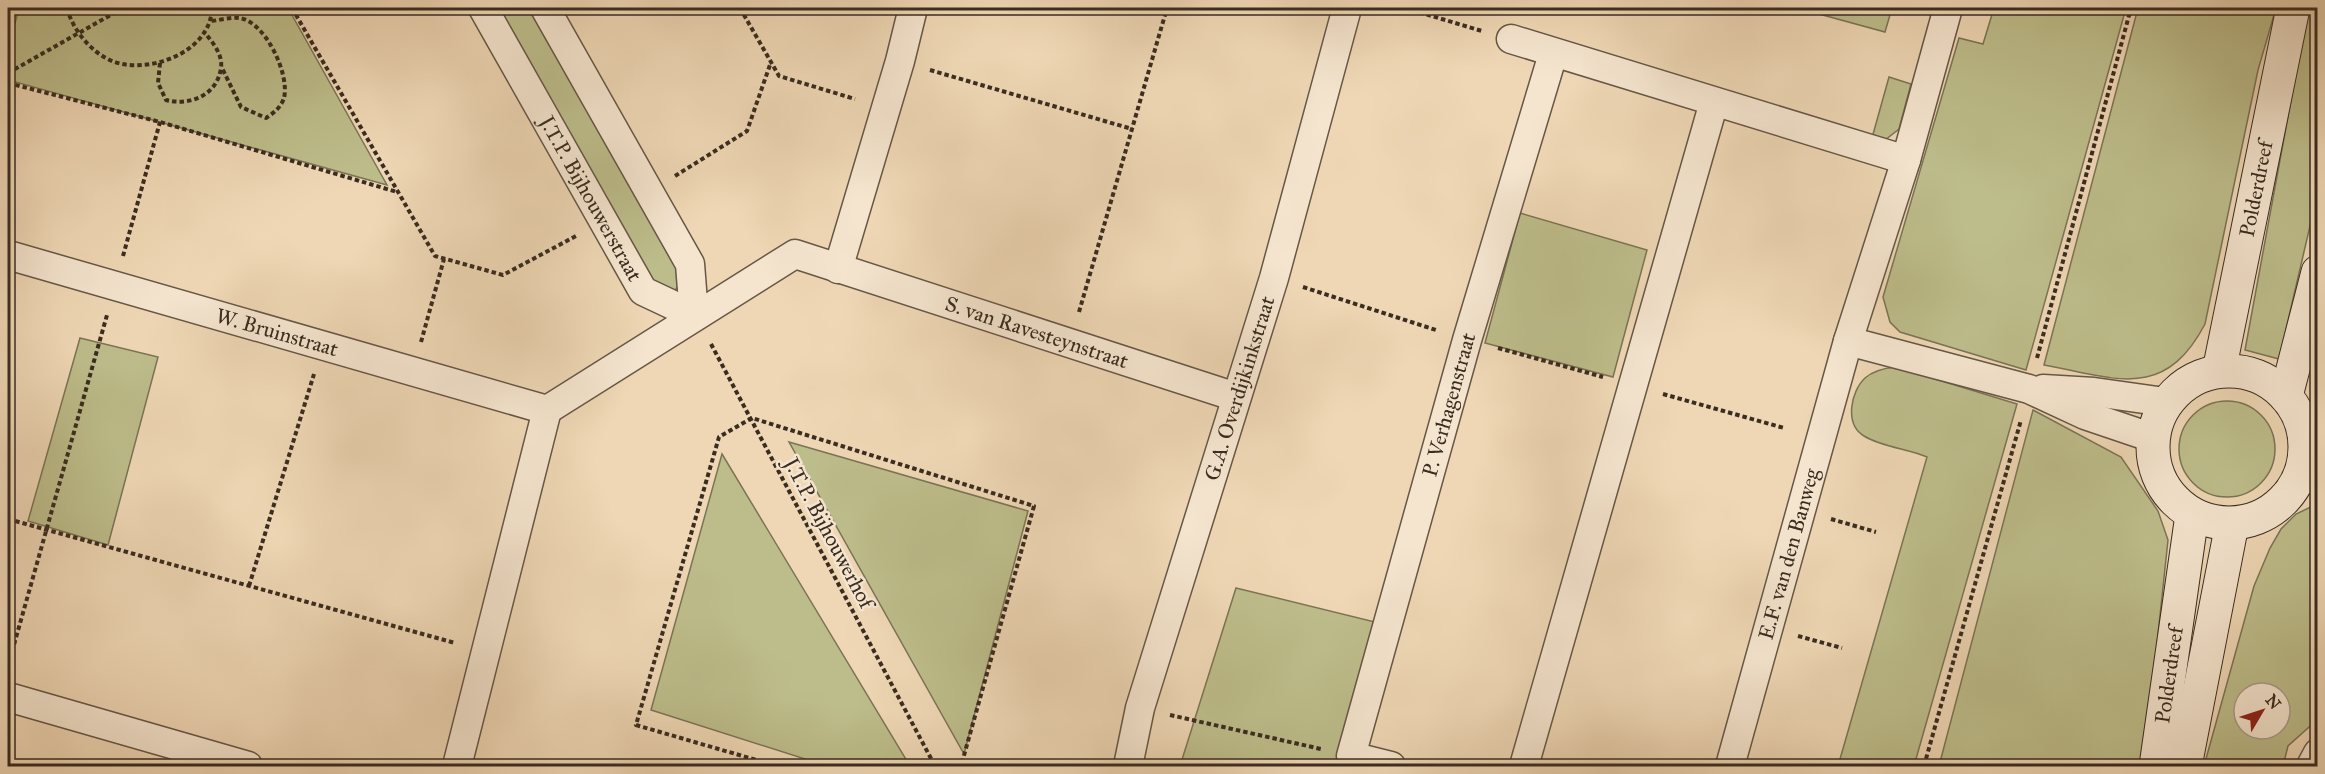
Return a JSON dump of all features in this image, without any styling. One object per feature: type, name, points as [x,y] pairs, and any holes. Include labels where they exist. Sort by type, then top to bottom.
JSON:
[{"type":"main road","name":"Polderdreef","points":[[2219,371],[2293,8]]},
{"type":"main road","points":[[2286,396],[2318,272]]},
{"type":"main road","points":[[2219,371],[2243,372],[2266,381],[2286,396],[2297,414],[2310,463],[2289,495],[2273,510],[2253,520],[2232,524],[2212,522],[2192,514],[2169,495],[2155,469],[2152,438],[2165,402],[2194,378],[2219,371]]},
{"type":"main road","name":"Polderdreef","points":[[2156,766],[2192,514]]},
{"type":"main road","name":"Polderdreef","points":[[2185,766],[2232,524]]},
{"type":"street","name":"J.T.P. Bijhouwerstraat","points":[[483,8],[643,291],[694,315]]},
{"type":"street","points":[[457,766],[547,410],[694,315],[690,264],[545,8]]},
{"type":"street","points":[[838,269],[900,61],[913,8]]},
{"type":"street","name":"G.A. Overdijkinkstraat","points":[[1128,766],[1140,708],[1274,278],[1347,8]]},
{"type":"street","name":"E.F. van den Banweg","points":[[1730,766],[1848,341],[1906,160],[1948,8]]},
{"type":"street","points":[[1510,39],[1906,160]]},
{"type":"street","name":"P. Verhagenstraat","points":[[1351,756],[1467,340],[1553,54]]},
{"type":"street","points":[[1524,766],[1714,102]]},
{"type":"street","name":"S. van Ravesteynstraat","points":[[694,315],[795,254],[1236,397]]},
{"type":"street","name":"W. Bruinstraat","points":[[8,255],[547,410]]},
{"type":"street","points":[[1848,341],[2029,389],[2085,415],[2152,438]]},
{"type":"street","points":[[2029,389],[2094,392],[2165,402]]},
{"type":"street","points":[[8,697],[248,766]]},
{"type":"street","points":[[2311,766],[2318,753]]},
{"type":"street","points":[[1351,756],[1390,766]]},
{"type":"path","points":[[8,38],[16,8]]},
{"type":"path","points":[[67,8],[70,22],[99,55],[122,64],[160,63],[190,48],[206,34],[212,21],[212,8]]},
{"type":"path","points":[[8,73],[123,8]]},
{"type":"path","points":[[292,8],[435,256],[503,275],[603,221]]},
{"type":"path","points":[[740,8],[779,76],[886,108]]},
{"type":"path","points":[[1070,344],[1167,8]]},
{"type":"path","points":[[1405,8],[1510,39]]},
{"type":"path","points":[[206,34],[217,48],[222,68],[241,107],[266,118],[276,112],[284,97],[283,72],[274,51],[258,28],[241,18],[212,21]]},
{"type":"path","points":[[900,61],[1132,129]]},
{"type":"path","points":[[160,63],[158,83],[166,100],[179,103],[202,97],[213,87],[222,68]]},
{"type":"path","points":[[649,192],[747,131],[771,63]]},
{"type":"path","points":[[8,83],[160,122],[398,192]]},
{"type":"path","points":[[8,667],[160,122]]},
{"type":"path","points":[[412,371],[444,259]]},
{"type":"path","points":[[1274,278],[1467,340],[1784,428]]},
{"type":"path","name":"J.T.P. Bijhouwerhof","points":[[694,315],[752,417],[935,766]]},
{"type":"path","points":[[249,586],[322,345]]},
{"type":"path","points":[[777,766],[636,725],[719,437],[752,417],[1034,506],[962,766]]},
{"type":"path","points":[[8,519],[486,651]]},
{"type":"path","points":[[1140,708],[1351,756]]},
{"type":"path","points":[[8,765],[14,766]]},
{"type":"green space","points":[[19,8],[288,8],[387,185],[8,80],[8,50]]},
{"type":"green space","points":[[490,8],[535,8],[680,266],[681,283],[672,294],[657,294]]},
{"type":"green space","points":[[1797,8],[1892,8],[1885,32]]},
{"type":"green space","points":[[1994,8],[2126,8],[2026,370],[1900,332],[1890,322],[1883,297],[1959,38],[1983,44]]},
{"type":"green space","points":[[2138,8],[2276,8],[2258,70],[2205,324],[2189,349],[2173,365],[2155,375],[2136,379],[2093,375],[2044,365]]},
{"type":"green space","points":[[2308,8],[2317,8],[2317,196],[2279,359],[2245,350]]},
{"type":"green space","points":[[1889,77],[1911,84],[1899,129],[1885,140],[1872,138]]},
{"type":"green space","points":[[1520,213],[1647,250],[1613,377],[1485,343]]},
{"type":"green space","points":[[80,338],[158,357],[108,545],[28,521]]},
{"type":"green space","points":[[1896,367],[2017,404],[1914,766],[1838,766],[1927,457],[1871,440],[1858,431],[1854,424],[1853,399],[1860,384],[1868,375],[1876,371]]},
{"type":"green space","points":[[2227,401],[2245,405],[2261,415],[2271,431],[2275,449],[2271,467],[2261,483],[2245,493],[2227,497],[2209,493],[2193,483],[2183,467],[2179,449],[2183,431],[2193,415],[2209,405]]},
{"type":"green space","points":[[2033,410],[2121,457],[2158,511],[2168,540],[2144,766],[1939,766]]},
{"type":"green space","points":[[789,442],[1028,511],[964,754]]},
{"type":"green space","points":[[722,454],[910,766],[827,766],[651,710]]},
{"type":"green space","points":[[2317,504],[2317,720],[2288,746],[2283,766],[2204,766],[2254,586],[2270,548],[2281,529],[2296,514]]},
{"type":"green space","points":[[1236,588],[1379,623],[1336,766],[1180,766]]}]
